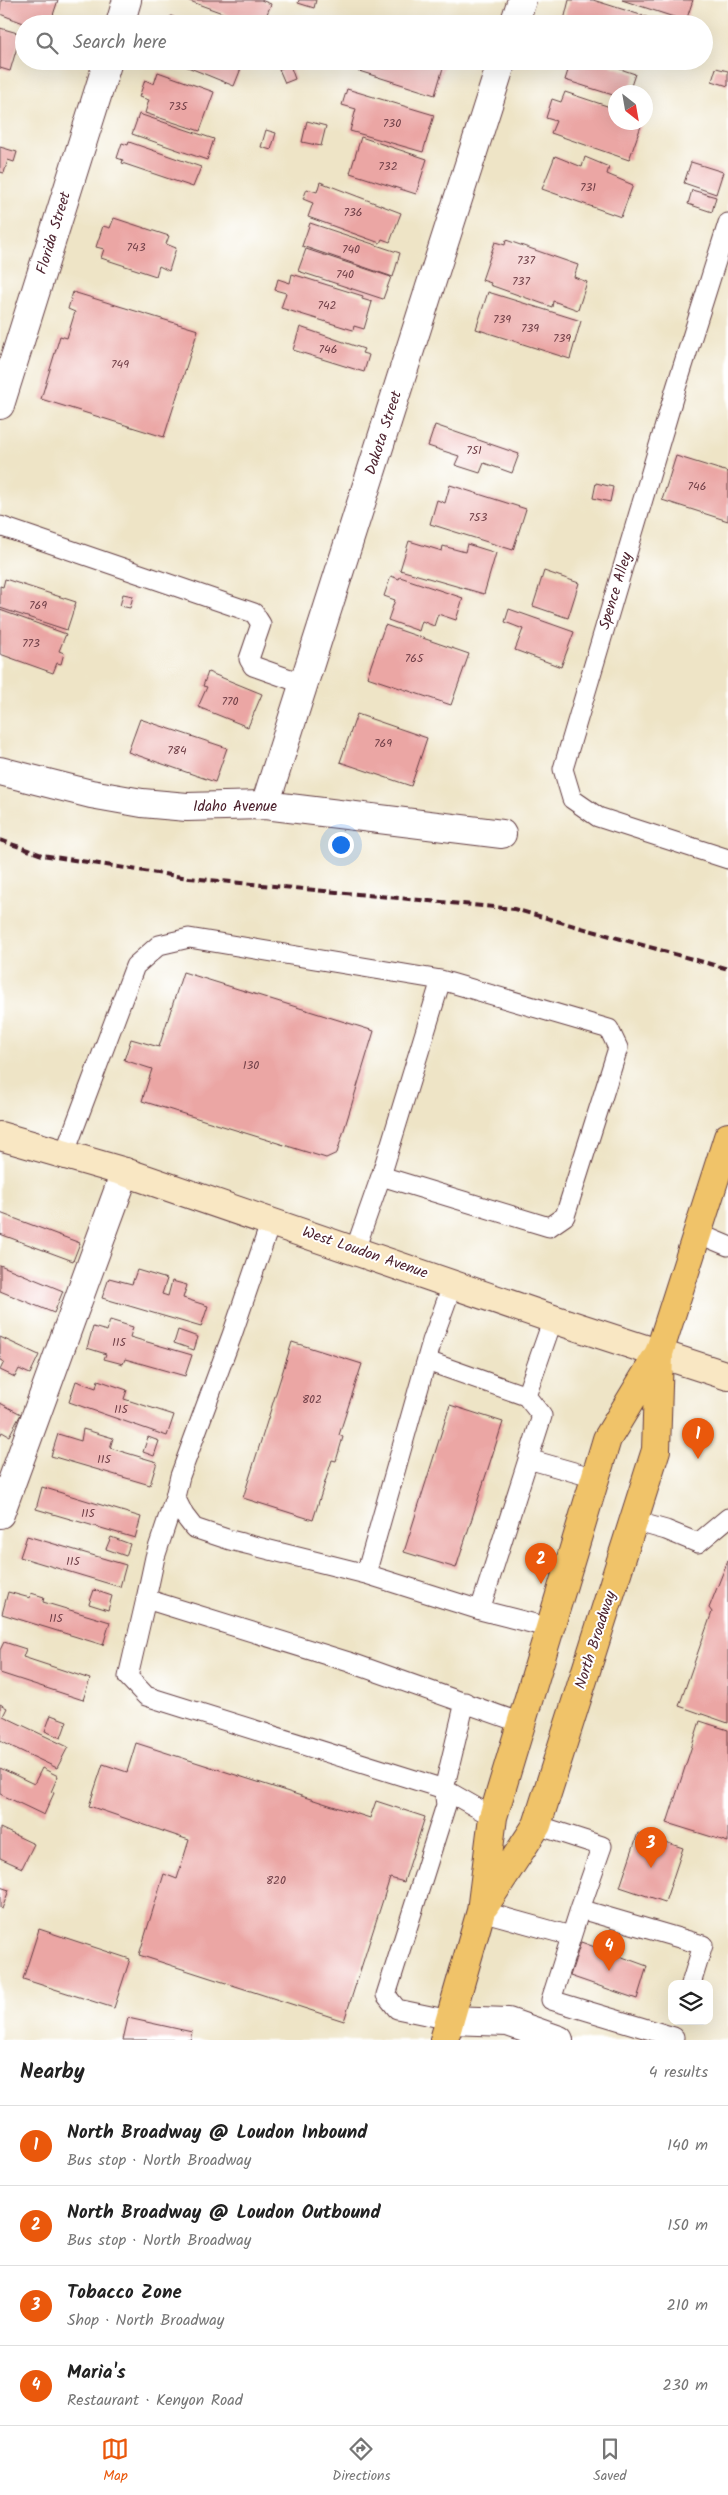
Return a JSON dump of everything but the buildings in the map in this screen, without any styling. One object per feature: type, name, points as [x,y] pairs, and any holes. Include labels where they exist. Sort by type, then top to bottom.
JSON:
[{"type":"main road","name":"West Loudon Avenue","points":[[0,1136],[124,1172],[728,1376]]},
{"type":"main road","name":"North Broadway","points":[[447,2030],[481,1911],[493,1817],[607,1440],[659,1352],[727,1144]]},
{"type":"main road","name":"North Broadway","points":[[481,1911],[537,1825],[634,1521],[656,1450],[659,1352]]},
{"type":"street","points":[[123,15],[127,0]]},
{"type":"street","points":[[517,15],[522,0]]},
{"type":"street","name":"Florida Street","points":[[0,405],[105,70]]},
{"type":"street","name":"Dakota Street","points":[[265,805],[499,70]]},
{"type":"street","name":"Idaho Avenue","points":[[0,771],[91,794],[142,803],[187,807],[265,805],[502,834]]},
{"type":"street","points":[[0,1514],[124,1172]]},
{"type":"street","points":[[447,2030],[508,2022],[559,2040]]},
{"type":"lane","name":"Spence Alley","points":[[728,223],[673,398],[563,769],[572,799],[598,817],[728,859]]},
{"type":"lane","points":[[0,526],[254,613],[262,624],[249,659],[253,666],[304,684]]},
{"type":"lane","points":[[64,1155],[135,966],[159,945],[189,938],[441,980],[609,1029],[618,1048],[565,1216],[549,1227],[381,1176]]},
{"type":"lane","points":[[355,1250],[381,1176],[441,980]]},
{"type":"lane","points":[[271,1221],[232,1335],[180,1476],[176,1497],[155,1557],[128,1677],[146,1696],[444,1789],[493,1817]]},
{"type":"lane","points":[[697,1233],[728,1246]]},
{"type":"lane","points":[[366,1574],[427,1361],[453,1283]]},
{"type":"lane","points":[[526,1396],[553,1318]]},
{"type":"lane","points":[[427,1361],[526,1396],[542,1416],[480,1610]]},
{"type":"lane","points":[[528,1458],[595,1478]]},
{"type":"lane","points":[[176,1497],[194,1528],[239,1543],[366,1574],[480,1610],[551,1628]]},
{"type":"lane","points":[[634,1521],[666,1530],[698,1543],[728,1518]]},
{"type":"lane","points":[[146,1599],[349,1662],[522,1723]]},
{"type":"lane","points":[[447,2030],[397,2009],[386,1995],[446,1806],[444,1789],[465,1702]]},
{"type":"lane","points":[[537,1825],[602,1846],[551,2000],[675,2033]]},
{"type":"lane","points":[[580,1909],[703,1945],[692,1980]]},
{"type":"lane","points":[[481,1911],[571,1936]]},
{"type":"railway","points":[[0,840],[42,855],[189,878],[514,909],[728,969]]},
{"type":"place","name":"North Broadway @ Loudon Inbound","points":[[698,1459]]},
{"type":"place","name":"North Broadway @ Loudon Outbound","points":[[541,1584]]},
{"type":"place","name":"Tobacco Zone","points":[[651,1868]]},
{"type":"place","name":"Maria's","points":[[609,1971]]}]
